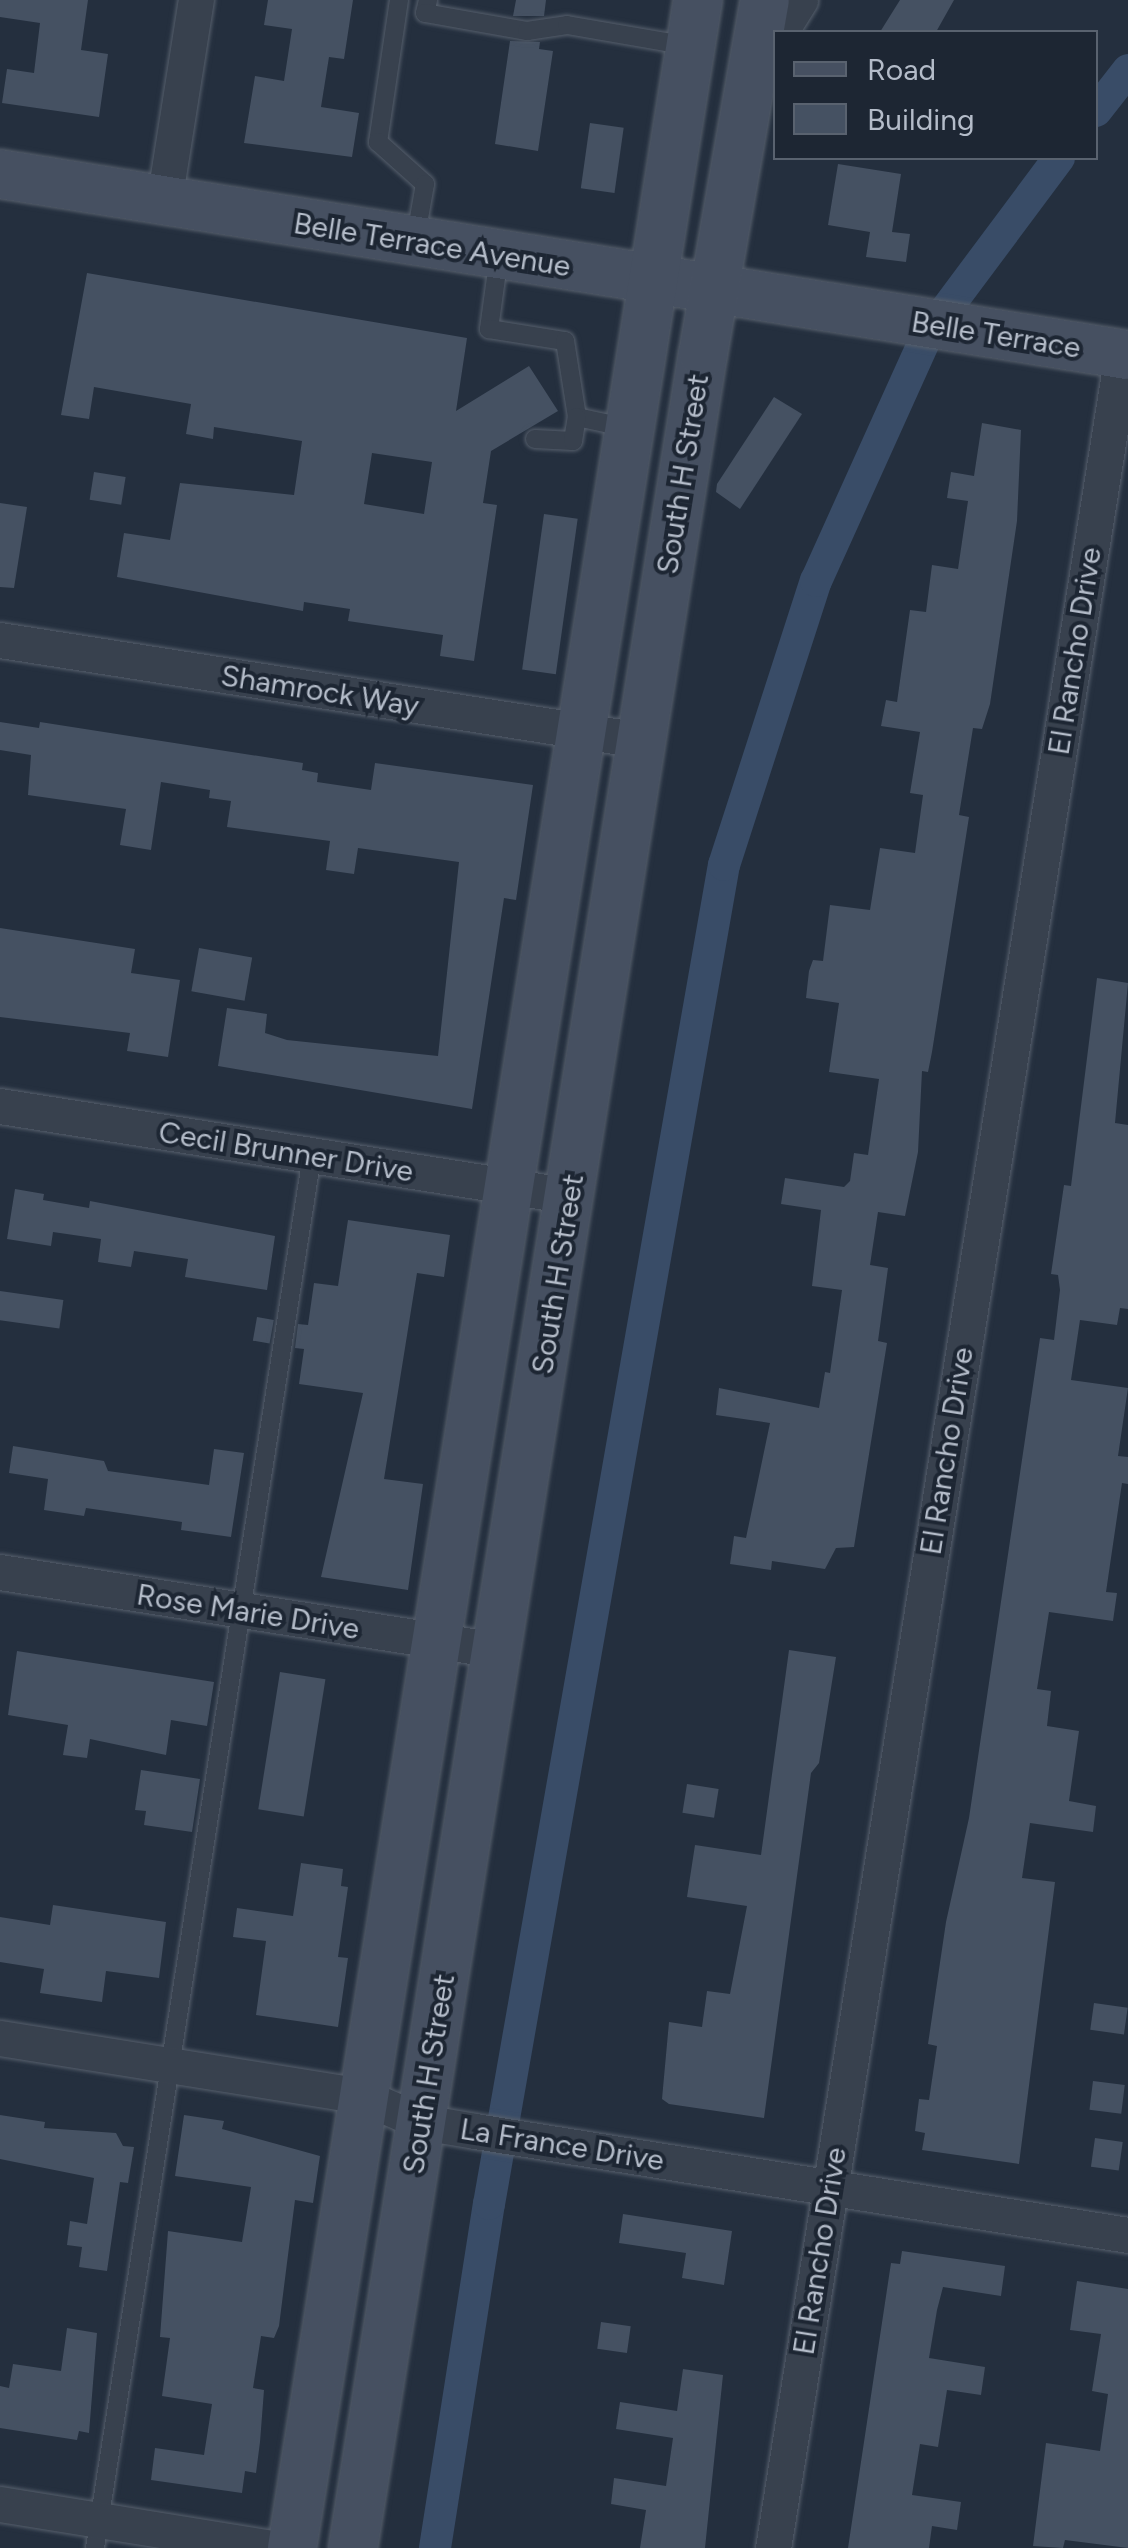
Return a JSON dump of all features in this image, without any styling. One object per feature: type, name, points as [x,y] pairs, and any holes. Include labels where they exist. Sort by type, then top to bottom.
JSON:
[{"type":"street","points":[[164,201],[196,0]]},
{"type":"street","name":"South H Street","points":[[292,2548],[698,0]]},
{"type":"street","name":"South H Street","points":[[353,2548],[572,1196],[640,740],[765,0]]},
{"type":"street","points":[[781,30],[800,0]]},
{"type":"street","points":[[750,91],[773,46]]},
{"type":"street","name":"Belle Terrace Avenue","points":[[0,174],[865,314]]},
{"type":"street","name":"Belle Terrace","points":[[865,314],[1125,354]]},
{"type":"street","name":"El Rancho Drive","points":[[773,2548],[1125,354]]},
{"type":"street","name":"Shamrock Way","points":[[0,640],[582,734],[640,740]]},
{"type":"street","name":"Cecil Brunner Drive","points":[[0,1106],[572,1196]]},
{"type":"street","name":"Rose Marie Drive","points":[[0,1572],[496,1650]]},
{"type":"street","name":"La France Drive","points":[[0,2038],[362,2096],[422,2122],[1128,2235]]},
{"type":"street","points":[[0,2504],[97,2534],[273,2548]]},
{"type":"lane","points":[[399,0],[378,142],[424,184],[415,242]]},
{"type":"lane","points":[[428,0],[426,13],[510,28],[567,25],[690,46]]},
{"type":"lane","points":[[499,256],[489,329],[565,342],[577,417],[573,441],[535,440]]},
{"type":"lane","points":[[577,417],[629,428]]},
{"type":"lane","points":[[97,2534],[246,1612],[312,1156]]},
{"type":"building","points":[[0,0],[88,0],[81,50],[108,54],[99,117],[2,103],[7,69],[34,73],[40,23],[0,17]]},
{"type":"building","points":[[268,0],[353,0],[344,59],[329,57],[321,107],[359,113],[352,157],[244,143],[255,76],[284,81],[292,29],[264,25]]},
{"type":"building","points":[[516,0],[546,0],[544,16],[513,16]]},
{"type":"building","points":[[900,0],[954,0],[937,30],[881,30]]},
{"type":"building","points":[[510,41],[540,42],[539,49],[553,51],[538,151],[495,144]]},
{"type":"building","points":[[590,123],[624,128],[614,193],[581,188]]},
{"type":"building","points":[[838,164],[901,174],[892,232],[910,234],[906,262],[866,257],[870,232],[828,225]]},
{"type":"building","points":[[87,273],[467,338],[456,411],[529,366],[558,411],[491,451],[483,503],[497,505],[474,661],[440,656],[443,635],[348,621],[350,609],[304,602],[303,611],[117,577],[124,533],[170,540],[180,483],[294,495],[302,441],[214,427],[213,439],[186,434],[191,404],[94,387],[89,419],[61,415]],"holes":[[[372,453],[432,462],[424,514],[364,504]]]},
{"type":"building","points":[[774,397],[802,414],[740,509],[716,492],[717,484]]},
{"type":"building","points":[[982,423],[1021,430],[1017,521],[990,704],[982,729],[973,728],[959,815],[969,817],[932,1052],[928,1072],[922,1071],[918,1152],[905,1216],[878,1212],[870,1265],[888,1268],[878,1341],[887,1343],[854,1547],[836,1548],[825,1569],[772,1561],[771,1570],[730,1564],[734,1536],[746,1538],[770,1423],[716,1415],[719,1388],[819,1408],[825,1372],[830,1373],[842,1290],[812,1286],[821,1210],[781,1204],[785,1178],[844,1187],[850,1181],[854,1153],[868,1155],[879,1079],[829,1072],[839,1003],[806,998],[809,971],[813,960],[823,961],[830,905],[870,910],[880,848],[915,853],[923,795],[910,793],[920,732],[881,726],[886,700],[897,702],[910,610],[926,612],[932,565],[958,569],[968,501],[947,498],[951,472],[974,476]]},
{"type":"building","points":[[94,472],[126,477],[121,505],[90,500]]},
{"type":"building","points":[[0,503],[27,507],[14,588],[0,587]]},
{"type":"building","points":[[544,514],[578,519],[556,674],[522,669]]},
{"type":"building","points":[[0,722],[39,728],[40,722],[303,763],[302,770],[318,773],[317,782],[371,790],[375,763],[533,785],[516,900],[504,898],[472,1109],[218,1066],[227,1008],[267,1014],[265,1033],[287,1040],[438,1056],[459,862],[358,848],[354,874],[326,870],[330,841],[227,827],[231,801],[209,798],[210,790],[161,782],[151,850],[120,845],[126,809],[28,795],[31,755],[0,750]]},
{"type":"building","points":[[0,928],[135,949],[131,973],[180,980],[168,1057],[127,1051],[130,1033],[0,1017]]},
{"type":"building","points":[[199,948],[252,957],[245,1001],[191,991]]},
{"type":"building","points":[[1097,978],[1128,983],[1115,1123],[1128,1125],[1128,1309],[1120,1308],[1117,1325],[1080,1320],[1071,1380],[1128,1388],[1118,1456],[1128,1457],[1128,1484],[1122,1483],[1106,1592],[1117,1593],[1113,1621],[1049,1612],[1037,1689],[1051,1691],[1047,1726],[1079,1731],[1069,1801],[1096,1806],[1093,1832],[1030,1823],[1022,1878],[1055,1882],[1019,2164],[922,2150],[925,2133],[915,2131],[919,2099],[929,2100],[937,2046],[928,2044],[946,1922],[969,1818],[1040,1338],[1054,1340],[1060,1290],[1058,1275],[1051,1274],[1064,1185],[1071,1186]]},
{"type":"building","points":[[15,1189],[44,1194],[43,1200],[89,1208],[90,1201],[275,1236],[267,1290],[185,1277],[188,1259],[134,1251],[131,1267],[98,1262],[101,1239],[53,1232],[51,1246],[7,1239]]},
{"type":"building","points":[[348,1220],[450,1235],[444,1277],[417,1273],[384,1479],[423,1484],[408,1590],[321,1577],[363,1393],[299,1384],[304,1349],[295,1348],[298,1324],[308,1325],[314,1283],[338,1286]]},
{"type":"building","points":[[0,1291],[63,1300],[59,1329],[0,1320]]},
{"type":"building","points":[[257,1317],[274,1320],[270,1344],[253,1341]]},
{"type":"building","points":[[13,1446],[104,1461],[108,1471],[209,1485],[214,1449],[244,1453],[231,1537],[181,1530],[182,1522],[86,1508],[84,1516],[44,1510],[48,1479],[9,1473]]},
{"type":"building","points":[[789,1650],[836,1657],[819,1763],[811,1773],[764,2118],[669,2104],[662,2099],[669,2022],[702,2027],[707,1991],[730,1994],[747,1906],[687,1897],[695,1845],[761,1855]]},
{"type":"building","points":[[17,1651],[214,1682],[207,1726],[171,1720],[166,1755],[90,1739],[87,1758],[63,1755],[68,1725],[8,1715]]},
{"type":"building","points":[[280,1672],[325,1679],[304,1816],[258,1809]]},
{"type":"building","points":[[141,1770],[200,1779],[192,1832],[144,1825],[146,1811],[135,1810]]},
{"type":"building","points":[[687,1784],[719,1789],[714,1818],[682,1813]]},
{"type":"building","points":[[301,1863],[343,1869],[341,1886],[348,1887],[338,1957],[348,1958],[338,2027],[256,2015],[266,1941],[233,1937],[237,1908],[293,1916]]},
{"type":"building","points":[[53,1905],[166,1922],[159,1978],[106,1971],[102,2002],[40,1993],[44,1969],[0,1962],[0,1917],[50,1925]]},
{"type":"building","points":[[1094,2003],[1128,2008],[1124,2034],[1090,2030]]},
{"type":"building","points":[[1093,2081],[1125,2085],[1121,2114],[1089,2110]]},
{"type":"building","points":[[0,2115],[45,2122],[44,2128],[116,2133],[123,2146],[134,2147],[128,2183],[120,2182],[107,2271],[79,2267],[82,2247],[67,2245],[70,2221],[87,2224],[94,2178],[0,2159]]},
{"type":"building","points":[[184,2115],[224,2121],[222,2129],[320,2156],[313,2203],[295,2200],[279,2326],[274,2338],[261,2336],[253,2388],[264,2390],[260,2442],[256,2473],[245,2471],[242,2493],[151,2480],[155,2448],[204,2455],[212,2404],[162,2396],[170,2338],[160,2337],[168,2231],[242,2242],[251,2187],[175,2176]]},
{"type":"building","points":[[1095,2138],[1123,2142],[1119,2171],[1091,2167]]},
{"type":"building","points":[[623,2214],[732,2231],[724,2285],[682,2278],[686,2253],[619,2243]]},
{"type":"building","points":[[902,2251],[1005,2266],[1001,2296],[943,2287],[937,2310],[929,2358],[985,2367],[981,2395],[947,2390],[938,2447],[920,2444],[912,2495],[961,2502],[957,2530],[932,2526],[929,2548],[848,2548],[891,2263],[900,2264]]},
{"type":"building","points":[[1077,2281],[1128,2289],[1128,2548],[1065,2540],[1063,2548],[1033,2546],[1046,2443],[1100,2451],[1108,2394],[1092,2391],[1101,2334],[1070,2330]]},
{"type":"building","points":[[601,2322],[631,2326],[627,2353],[597,2349]]},
{"type":"building","points":[[67,2328],[97,2333],[89,2433],[79,2431],[77,2440],[0,2428],[0,2386],[9,2388],[13,2364],[61,2371]]},
{"type":"building","points":[[683,2369],[723,2375],[705,2548],[640,2548],[646,2510],[611,2504],[614,2478],[666,2486],[673,2438],[616,2429],[620,2402],[677,2411]]},
{"type":"waterway","points":[[1098,108],[1128,70]]},
{"type":"waterway","points":[[435,2548],[489,2204],[724,865],[816,581],[927,335],[1058,160]]}]
